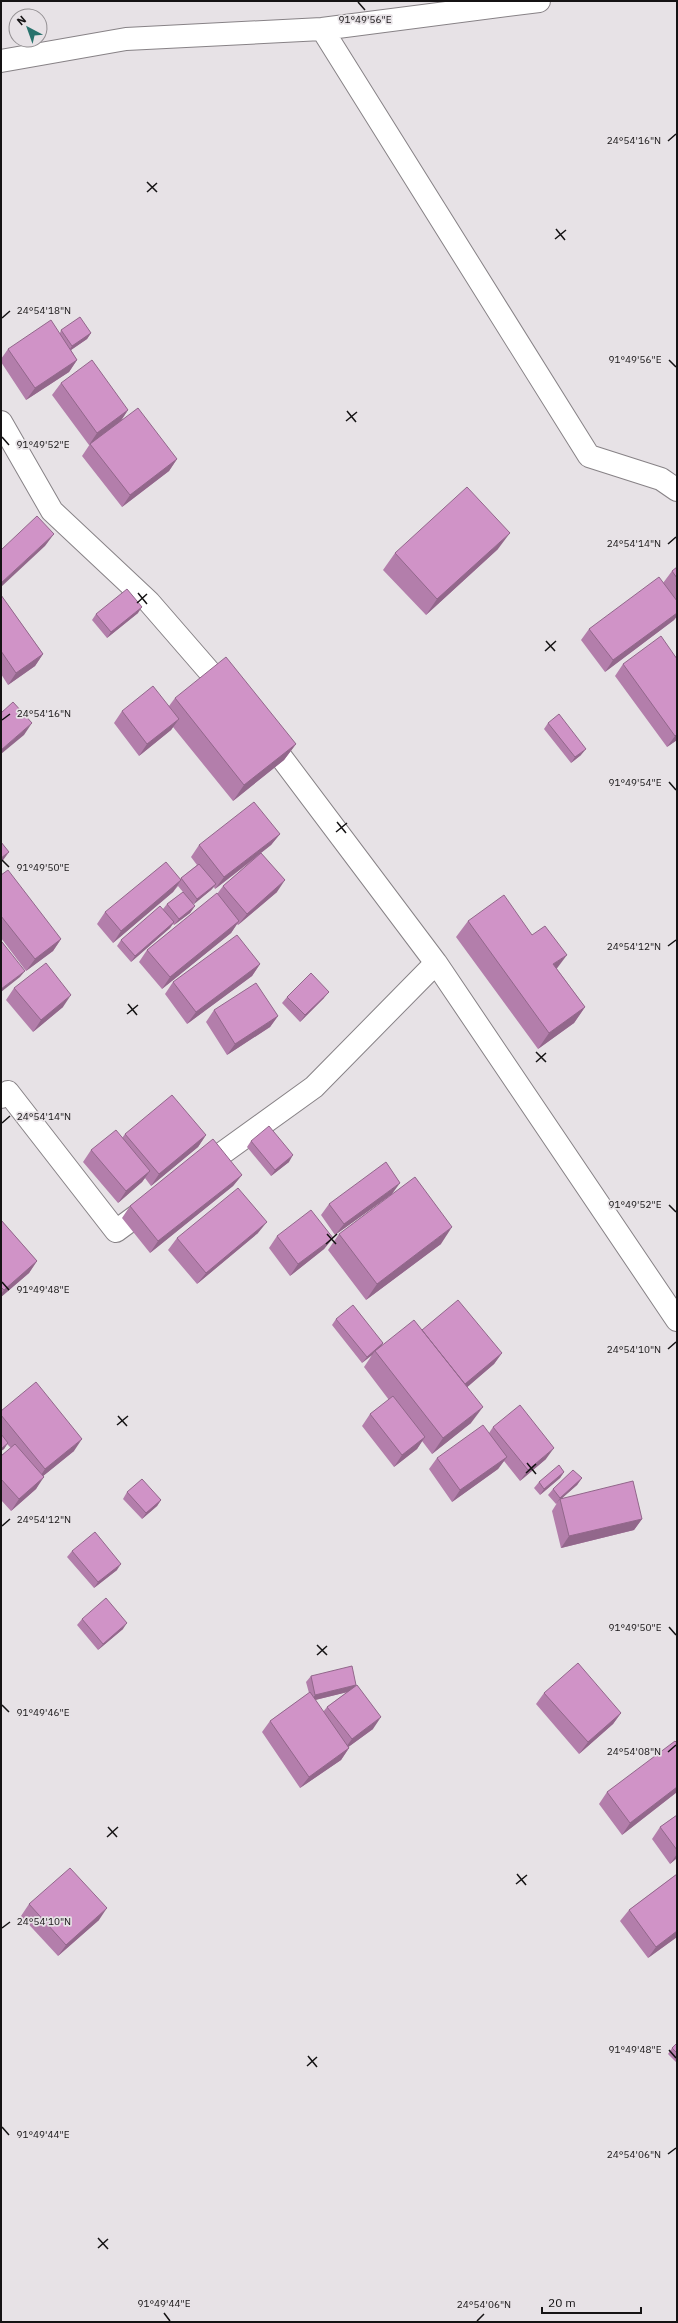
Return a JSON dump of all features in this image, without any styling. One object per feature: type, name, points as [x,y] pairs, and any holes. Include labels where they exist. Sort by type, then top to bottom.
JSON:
[{"type":"street","points":[[1,61],[126,39],[322,29],[539,1]]},
{"type":"street","points":[[322,29],[588,456],[661,479],[677,490]]},
{"type":"street","points":[[1,422],[52,510],[149,602],[246,713],[436,963],[677,1320]]},
{"type":"street","points":[[1,1097],[8,1092],[116,1230],[314,1087],[436,963]]},
{"type":"building","points":[[80,317],[91,333],[72,346],[61,330]]},
{"type":"building","points":[[51,320],[77,360],[35,388],[8,349]]},
{"type":"building","points":[[92,360],[128,410],[97,433],[61,383]]},
{"type":"building","points":[[138,408],[177,459],[130,495],[90,444]]},
{"type":"building","points":[[467,487],[510,533],[437,599],[395,553]]},
{"type":"building","points":[[37,516],[54,534],[1,583],[1,550]]},
{"type":"building","points":[[677,567],[677,578],[672,571]]},
{"type":"building","points":[[659,577],[677,601],[677,613],[613,660],[589,629]]},
{"type":"building","points":[[127,589],[142,607],[111,632],[96,614]]},
{"type":"building","points":[[1,595],[43,654],[16,673],[1,651]]},
{"type":"building","points":[[661,636],[677,659],[677,734],[675,736],[623,664]]},
{"type":"building","points":[[226,657],[296,744],[244,785],[175,698]]},
{"type":"building","points":[[153,686],[179,719],[147,744],[122,711]]},
{"type":"building","points":[[13,702],[32,723],[1,750],[1,713]]},
{"type":"building","points":[[559,714],[586,749],[575,757],[548,723]]},
{"type":"building","points":[[254,802],[280,834],[224,877],[199,845]]},
{"type":"building","points":[[1,842],[9,852],[1,858]]},
{"type":"building","points":[[261,853],[285,880],[247,914],[223,886]]},
{"type":"building","points":[[166,862],[181,880],[121,931],[105,912]]},
{"type":"building","points":[[199,864],[216,884],[197,899],[181,878]]},
{"type":"building","points":[[8,870],[61,939],[35,959],[1,916],[1,875]]},
{"type":"building","points":[[183,892],[195,906],[179,919],[167,904]]},
{"type":"building","points":[[217,893],[239,921],[170,977],[147,950]]},
{"type":"building","points":[[504,895],[532,935],[545,926],[567,955],[553,964],[585,1007],[549,1033],[468,921]]},
{"type":"building","points":[[160,906],[174,922],[135,956],[121,940]]},
{"type":"building","points":[[237,935],[260,964],[196,1012],[173,982]]},
{"type":"building","points":[[1,942],[25,971],[1,989]]},
{"type":"building","points":[[46,963],[71,995],[41,1020],[14,988]]},
{"type":"building","points":[[311,973],[329,992],[305,1015],[287,997]]},
{"type":"building","points":[[256,983],[278,1016],[235,1044],[214,1010]]},
{"type":"building","points":[[172,1095],[206,1135],[159,1174],[125,1134]]},
{"type":"building","points":[[269,1126],[293,1155],[275,1170],[251,1141]]},
{"type":"building","points":[[116,1130],[150,1171],[126,1191],[91,1150]]},
{"type":"building","points":[[213,1139],[242,1175],[158,1241],[130,1206]]},
{"type":"building","points":[[386,1162],[400,1183],[344,1224],[329,1204]]},
{"type":"building","points":[[415,1177],[452,1227],[377,1284],[339,1234]]},
{"type":"building","points":[[238,1188],[267,1222],[206,1273],[177,1238]]},
{"type":"building","points":[[311,1210],[333,1238],[298,1264],[277,1236]]},
{"type":"building","points":[[1,1220],[37,1261],[4,1290],[1,1287]]},
{"type":"building","points":[[458,1300],[502,1353],[465,1384],[422,1330]]},
{"type":"building","points":[[353,1305],[383,1343],[367,1357],[336,1319]]},
{"type":"building","points":[[414,1320],[483,1407],[443,1438],[375,1351]]},
{"type":"building","points":[[36,1382],[82,1439],[45,1469],[1,1415],[1,1411]]},
{"type":"building","points":[[393,1396],[425,1437],[402,1455],[370,1414]]},
{"type":"building","points":[[520,1405],[554,1448],[528,1470],[493,1427]]},
{"type":"building","points":[[483,1425],[507,1457],[460,1490],[437,1458]]},
{"type":"building","points":[[1,1434],[8,1443],[1,1449]]},
{"type":"building","points":[[15,1444],[44,1477],[19,1499],[1,1479],[1,1456]]},
{"type":"building","points":[[559,1465],[564,1472],[544,1489],[539,1482]]},
{"type":"building","points":[[573,1470],[582,1478],[560,1498],[553,1489]]},
{"type":"building","points":[[142,1479],[161,1500],[146,1513],[127,1492]]},
{"type":"building","points":[[633,1481],[642,1519],[569,1536],[560,1499]]},
{"type":"building","points":[[95,1532],[121,1564],[98,1582],[72,1551]]},
{"type":"building","points":[[106,1598],[127,1623],[103,1644],[82,1619]]},
{"type":"building","points":[[578,1663],[621,1713],[588,1742],[544,1693]]},
{"type":"building","points":[[352,1666],[356,1685],[315,1695],[311,1676]]},
{"type":"building","points":[[357,1685],[381,1717],[352,1739],[327,1707]]},
{"type":"building","points":[[310,1692],[349,1748],[309,1777],[270,1721]]},
{"type":"building","points":[[675,1741],[677,1743],[677,1787],[630,1823],[607,1792]]},
{"type":"building","points":[[677,1815],[677,1850],[660,1827]]},
{"type":"building","points":[[70,1868],[107,1908],[66,1945],[29,1904]]},
{"type":"building","points":[[677,1874],[677,1931],[656,1947],[629,1910]]},
{"type":"building","points":[[677,2043],[677,2053],[672,2048]]}]
